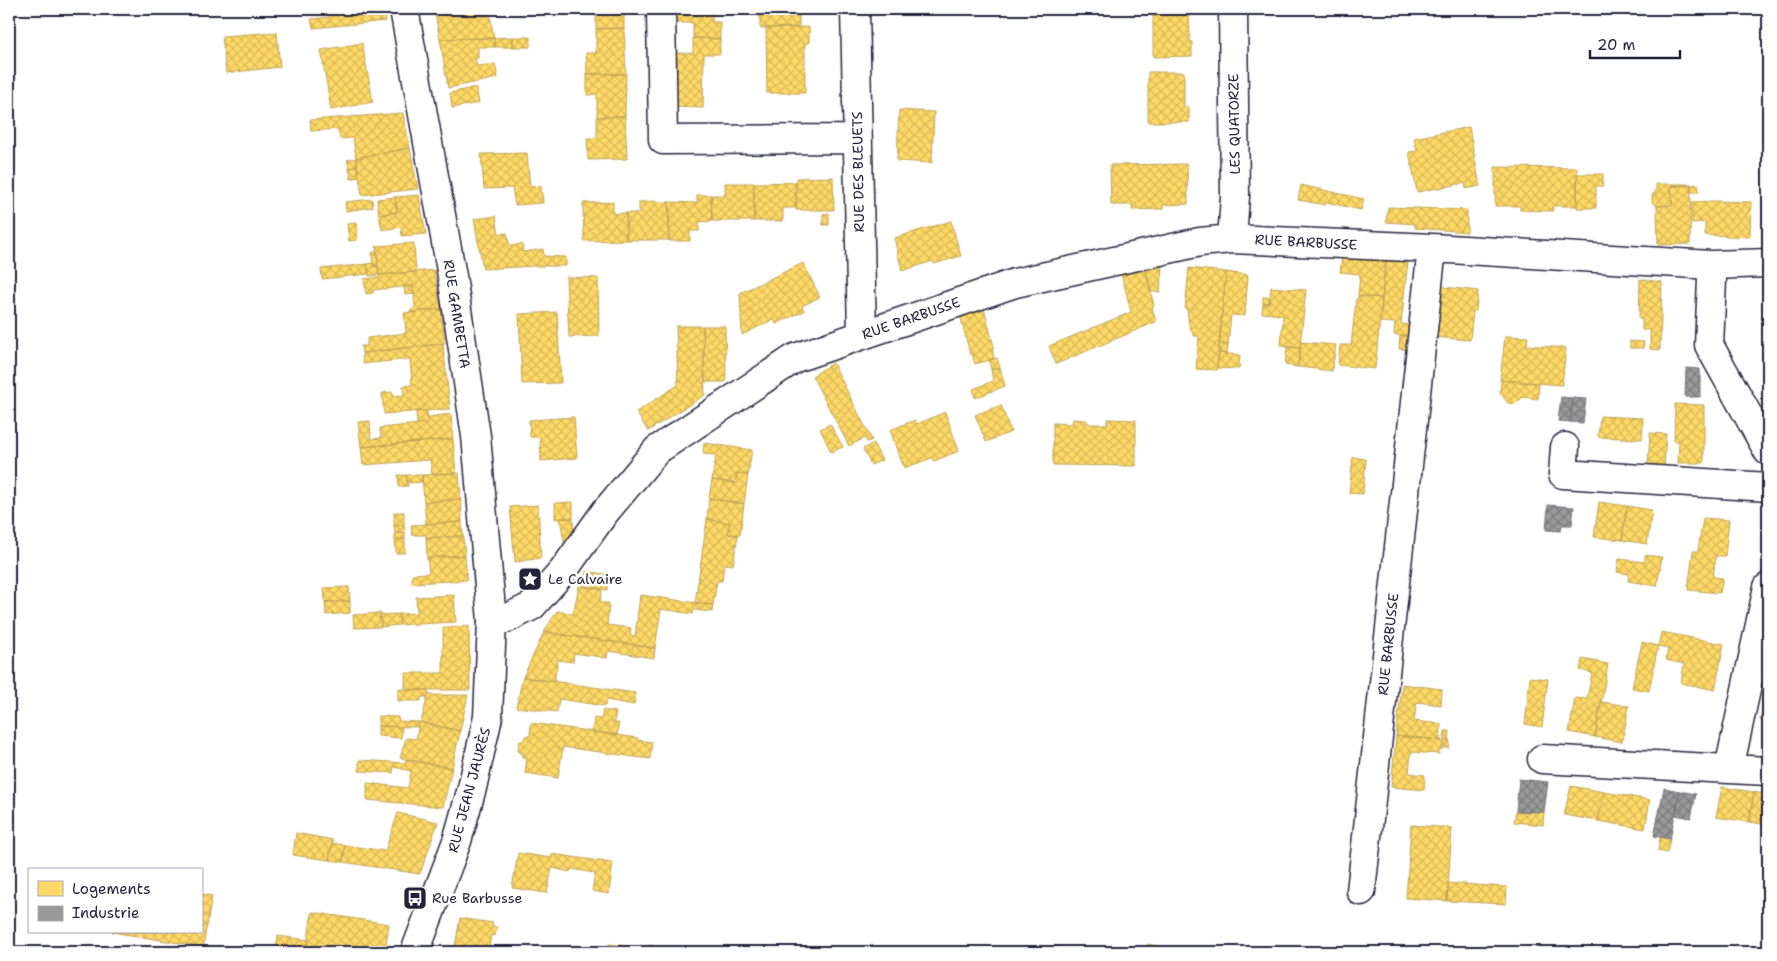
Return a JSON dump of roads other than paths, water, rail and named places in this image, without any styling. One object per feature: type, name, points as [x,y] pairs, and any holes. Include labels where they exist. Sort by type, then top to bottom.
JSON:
[{"type":"street","name":"RUE GAMBETTA","points":[[404,9],[452,276],[476,436],[492,621]]},
{"type":"street","points":[[661,9],[663,140],[857,138]]},
{"type":"street","name":"RUE DES BLEUETS","points":[[855,9],[862,335]]},
{"type":"street","name":"LES QUATORZE","points":[[1232,9],[1235,197],[1232,239]]},
{"type":"street","name":"RUE BARBUSSE","points":[[492,621],[506,619],[532,606],[564,571],[605,512],[657,450],[795,358],[1016,282],[1200,242],[1232,239],[1432,248],[1711,265],[1768,263]]},
{"type":"street","name":"RUE BARBUSSE","points":[[1361,891],[1432,248]]},
{"type":"street","points":[[1711,265],[1709,345],[1768,451]]},
{"type":"street","points":[[1565,447],[1563,474],[1768,487]]},
{"type":"street","points":[[1729,769],[1768,587]]},
{"type":"street","name":"RUE JEAN JAURÈS","points":[[416,952],[456,841],[472,788],[488,717],[492,621]]},
{"type":"street","points":[[1542,759],[1768,771]]},
{"type":"place","name":"Le Calvaire","points":[[530,579]]},
{"type":"place","name":"Rue Barbusse","points":[[415,898]]}]
